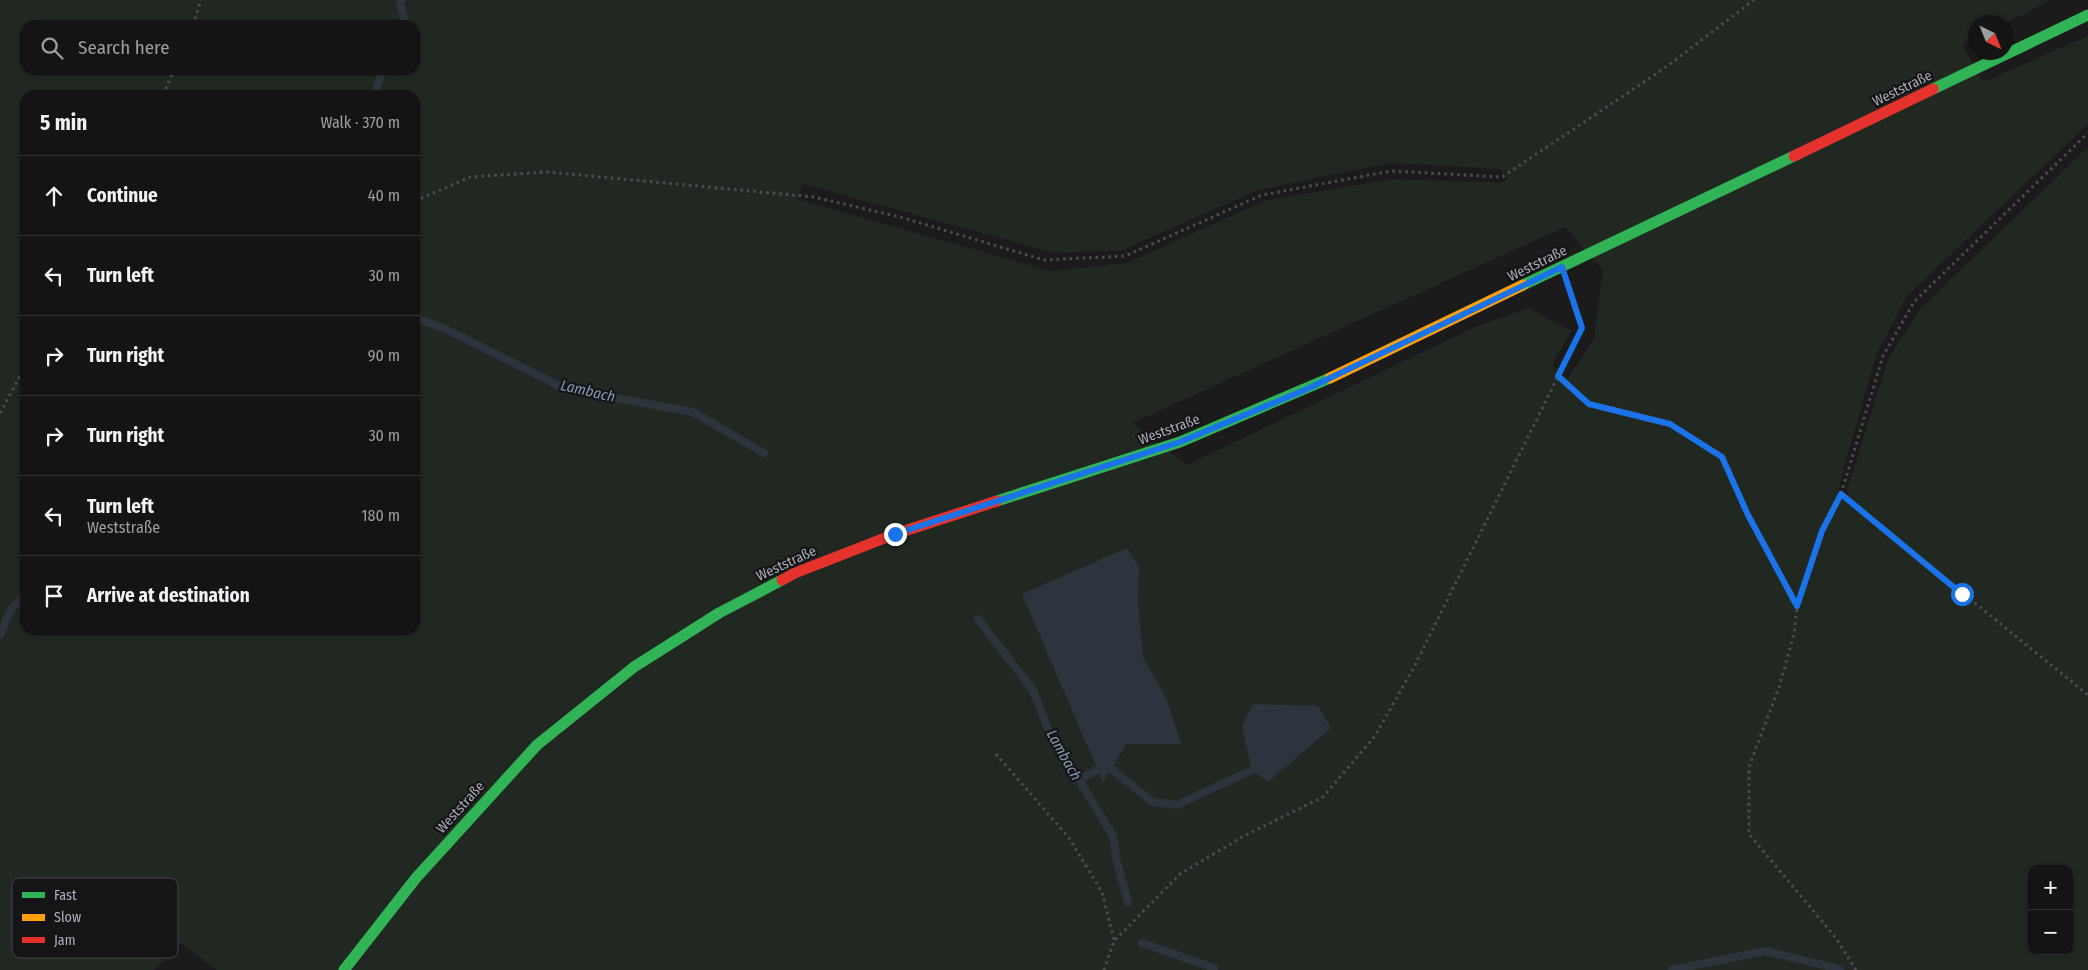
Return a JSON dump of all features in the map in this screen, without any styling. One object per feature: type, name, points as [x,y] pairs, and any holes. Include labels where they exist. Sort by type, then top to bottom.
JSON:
[{"type":"main road","name":"Weststraße","points":[[344,970],[416,878],[537,744],[634,667],[719,613],[795,573],[895,534],[1180,442],[1307,389],[2088,15]]},
{"type":"path","points":[[195,20],[201,0]]},
{"type":"path","points":[[420,199],[470,176],[548,172],[814,197],[900,217],[1044,260],[1125,256],[1262,195],[1391,171],[1502,177],[1662,70],[1754,0]]},
{"type":"path","points":[[165,90],[172,75]]},
{"type":"path","points":[[1856,970],[1836,938],[1749,834],[1749,767],[1780,687],[1794,634],[1797,606],[1822,531],[1841,494],[1883,356],[1914,302],[2088,132]]},
{"type":"path","points":[[1104,970],[1114,941],[1180,874],[1242,837],[1323,797],[1375,736],[1414,667],[1582,328],[1562,267]]},
{"type":"path","points":[[0,412],[20,376]]},
{"type":"path","points":[[1558,376],[1589,404],[1670,424],[1722,457],[1748,515],[1797,606]]},
{"type":"path","points":[[1841,494],[2088,695]]},
{"type":"path","points":[[996,754],[1069,838],[1102,892],[1114,941]]},
{"type":"shaded area","points":[[0,0],[2051,0],[2013,19],[2013,15],[1968,15],[1968,42],[1962,45],[1968,56],[1968,60],[1971,60],[1983,82],[2088,36],[2088,124],[1907,296],[1876,355],[1836,497],[1850,498],[1847,490],[1888,359],[1921,308],[2088,147],[2088,970],[217,970],[181,943],[178,946],[178,878],[12,878],[12,958],[166,958],[154,970],[0,970]],"holes":[[[1390,163],[1500,169],[1509,178],[1501,183],[1392,179],[1264,201],[1127,263],[1050,271],[797,199],[803,184],[1054,253],[1122,250],[1258,190]],[[1565,227],[1603,270],[1594,339],[1568,378],[1552,365],[1571,331],[1529,308],[1475,327],[1187,465],[1132,423]],[[1139,568],[1138,602],[1143,657],[1167,699],[1180,743],[1127,744],[1103,782]]]},
{"type":"shaded area","points":[[1127,548],[1139,567],[1138,602],[1143,657],[1167,699],[1181,744],[1127,744],[1103,782],[1022,594]]},
{"type":"shaded area","points":[[1253,704],[1318,706],[1331,728],[1268,782],[1252,770],[1242,726]]},
{"type":"waterway","name":"Lambach","points":[[402,0],[400,3],[405,20]]},
{"type":"waterway","name":"Lambach","points":[[376,90],[381,75]]},
{"type":"waterway","name":"Lambach","points":[[420,320],[443,328],[566,389],[693,412],[764,453]]},
{"type":"waterway","points":[[0,635],[11,609],[20,600]]},
{"type":"waterway","name":"Lambach","points":[[978,619],[1033,690],[1054,744],[1079,780],[1113,836],[1117,862],[1128,902]]},
{"type":"waterway","points":[[1079,780],[1106,765],[1153,802],[1177,805],[1252,770]]},
{"type":"waterway","name":"Lambach","points":[[1142,943],[1214,968],[1213,970]]},
{"type":"waterway","points":[[1672,970],[1765,951],[1840,969]]},
{"type":"traffic: fast","points":[[1933,89],[2088,15]]},
{"type":"traffic: fast","points":[[1523,285],[1794,156]]},
{"type":"traffic: fast","points":[[997,501],[1180,442],[1330,378]]},
{"type":"traffic: fast","points":[[344,970],[416,878],[537,745],[634,667],[719,613],[782,580]]},
{"type":"traffic: slow","points":[[1330,378],[1523,285]]},
{"type":"traffic: jam","points":[[1794,156],[1933,89]]},
{"type":"traffic: jam","points":[[782,580],[795,573],[895,534],[997,501]]},
{"type":"route","points":[[895,534],[1180,442],[1307,389],[1562,267],[1582,328],[1558,376],[1589,404],[1670,424],[1722,457],[1748,515],[1797,606],[1822,531],[1841,494],[1962,594]]}]
